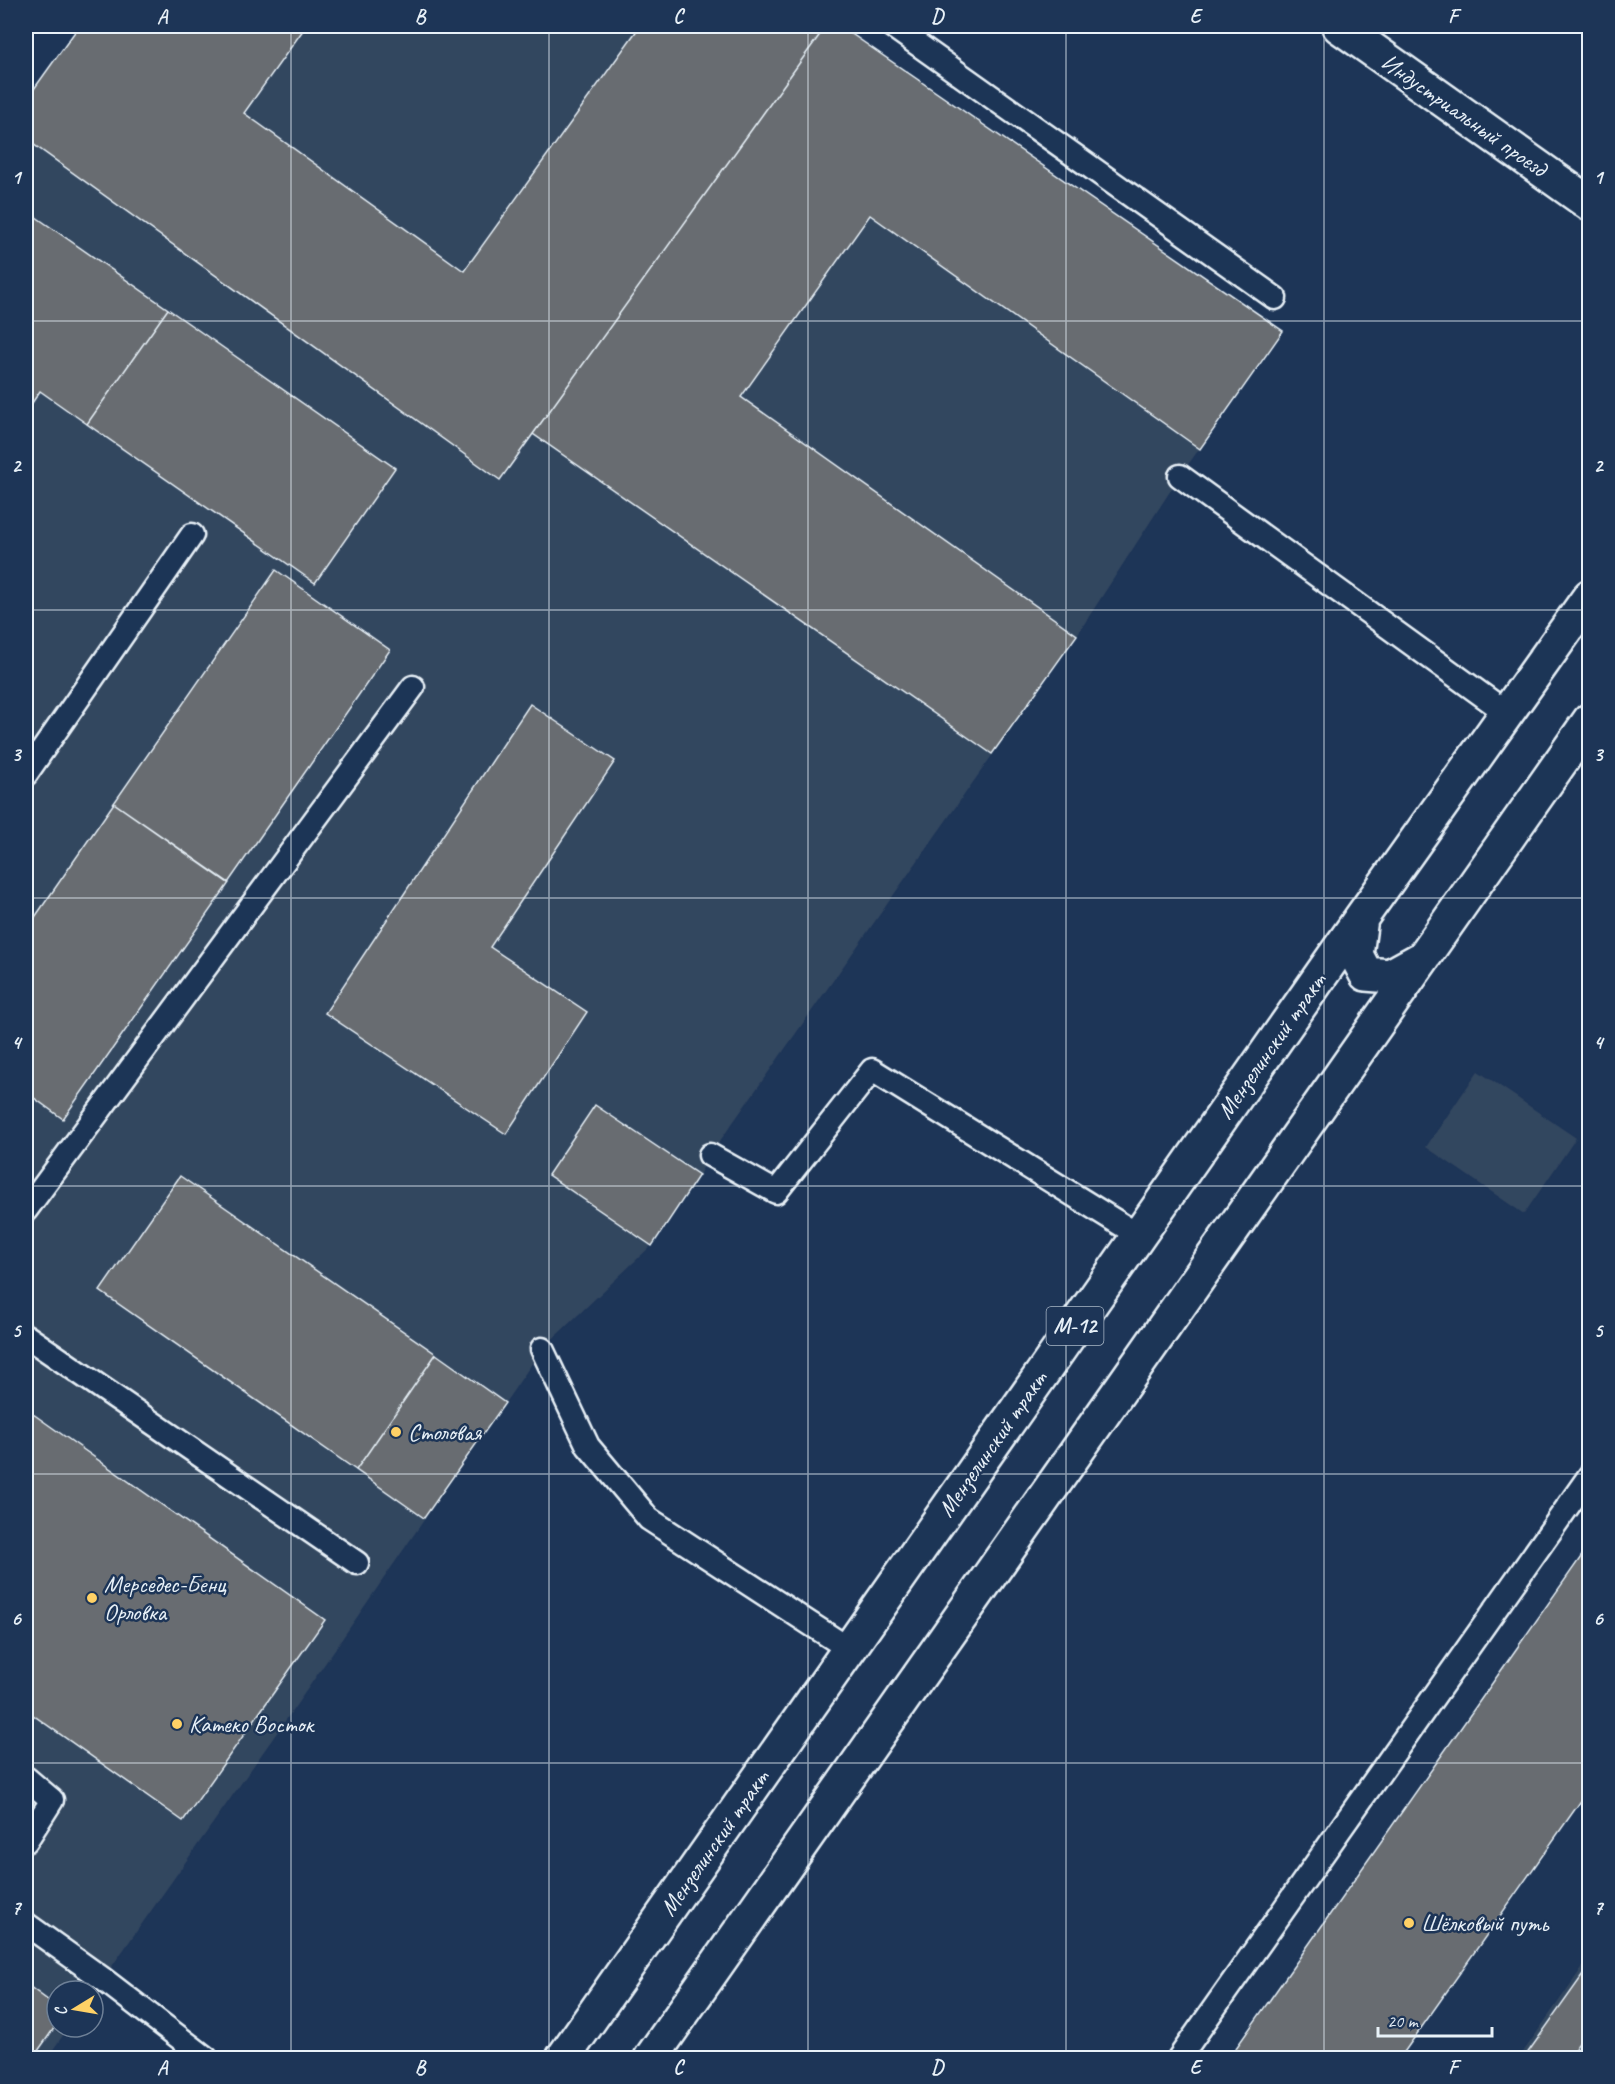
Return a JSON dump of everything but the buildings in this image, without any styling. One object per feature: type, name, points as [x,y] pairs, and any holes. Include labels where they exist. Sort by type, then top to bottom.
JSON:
[{"type":"main road","name":"Индустриальный проезд","points":[[1339,26],[1590,204]]},
{"type":"main road","name":"Мензелинский тракт","points":[[563,2058],[1360,918],[1590,596]]},
{"type":"main road","points":[[651,2058],[1590,720]]},
{"type":"main road","points":[[1360,918],[1356,955],[1366,974],[1390,976],[1424,957]]},
{"type":"lane","points":[[892,26],[1275,298]]},
{"type":"lane","points":[[1180,476],[1507,713]]},
{"type":"lane","points":[[26,774],[192,535]]},
{"type":"lane","points":[[26,1210],[413,687]]},
{"type":"lane","points":[[710,1155],[776,1192],[872,1070],[1138,1235]]},
{"type":"lane","points":[[26,1336],[357,1563]]},
{"type":"lane","points":[[542,1349],[588,1446],[649,1519],[849,1649]]},
{"type":"lane","points":[[1179,2058],[1590,1475]]},
{"type":"lane","points":[[26,1778],[52,1800],[26,1841]]},
{"type":"lane","points":[[26,1924],[103,1979],[206,2058]]},
{"type":"shaded area","points":[[79,26],[840,26],[1283,331],[1180,476],[1077,635],[710,1155],[652,1245],[542,1349],[295,1707],[103,1979],[45,1979],[45,2039],[60,2039],[47,2058],[26,2058],[26,100]]},
{"type":"shaded area","points":[[1478,1071],[1576,1138],[1524,1214],[1426,1147]]},
{"type":"shaded area","points":[[1589,1958],[1589,2058],[1519,2058]]},
{"type":"place","name":"Столовая","points":[[396,1432]]},
{"type":"place","name":"Мерседес-Бенц Орловка","points":[[92,1598]]},
{"type":"place","name":"Катеко Восток","points":[[177,1724]]},
{"type":"place","name":"Шёлковый путь","points":[[1409,1923]]}]
